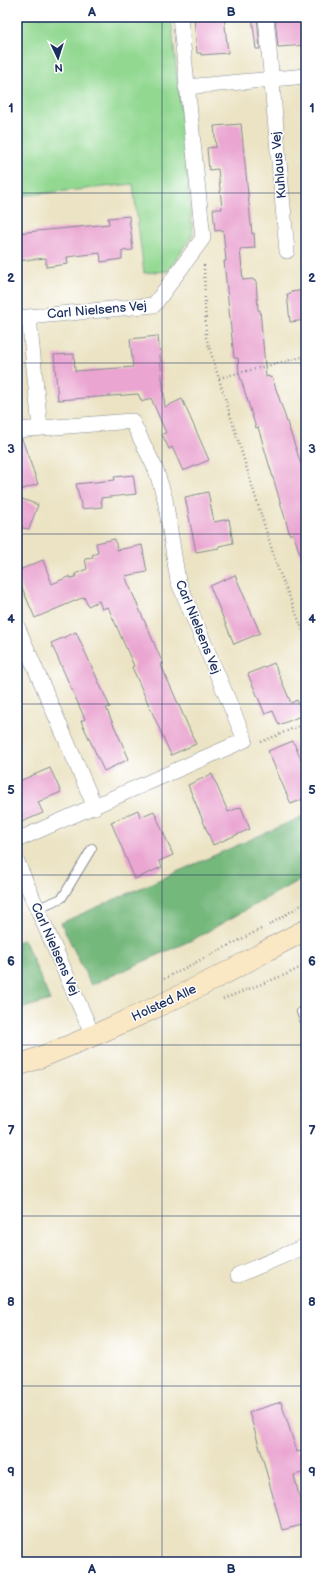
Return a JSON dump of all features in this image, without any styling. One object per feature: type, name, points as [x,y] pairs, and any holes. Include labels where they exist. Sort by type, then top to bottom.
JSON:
[{"type":"street","points":[[180,17],[186,87],[203,238]]},
{"type":"street","name":"Kuhlaus Vej","points":[[266,17],[287,251]]},
{"type":"street","points":[[186,87],[306,76]]},
{"type":"street","name":"Carl Nielsens Vej","points":[[40,428],[23,317],[154,305],[203,238]]},
{"type":"street","name":"Carl Nielsens Vej","points":[[17,430],[132,421],[156,470],[165,499],[178,581],[245,740]]},
{"type":"street","points":[[17,626],[95,806]]},
{"type":"street","points":[[17,840],[245,740]]},
{"type":"street","name":"Carl Nielsens Vej","points":[[17,862],[93,1036]]},
{"type":"street","name":"Holsted Alle","points":[[17,1066],[93,1036],[160,1006],[306,930]]},
{"type":"street","points":[[238,1275],[306,1246]]},
{"type":"lane","points":[[38,908],[62,898],[92,848]]},
{"type":"lane","points":[[301,1012],[306,1026]]},
{"type":"path","points":[[203,238],[206,337],[277,566],[306,638]]},
{"type":"path","points":[[219,378],[306,356]]},
{"type":"path","points":[[245,740],[262,742],[306,723]]},
{"type":"green space","points":[[17,17],[171,17],[193,234],[168,271],[144,273],[133,184],[17,196]]},
{"type":"green space","points":[[306,815],[306,876],[194,939],[91,985],[61,923]]},
{"type":"green space","points":[[24,939],[50,1000],[17,1010],[17,942]]},
{"type":"building","points":[[194,17],[224,17],[228,53],[201,55],[201,53],[197,53]]},
{"type":"building","points":[[252,17],[257,17],[260,49],[256,49]]},
{"type":"building","points":[[275,17],[306,17],[306,45],[278,47]]},
{"type":"building","points":[[241,124],[252,234],[254,233],[255,248],[240,249],[243,280],[253,279],[256,281],[266,377],[272,377],[305,476],[306,563],[303,563],[293,533],[290,535],[258,427],[256,428],[239,373],[238,358],[234,358],[224,261],[226,261],[223,230],[215,231],[213,209],[222,209],[218,169],[209,170],[207,148],[216,147],[214,126]]},
{"type":"building","points":[[129,216],[133,250],[122,251],[122,259],[101,262],[100,253],[67,257],[68,264],[46,267],[46,258],[17,261],[17,233],[109,224],[108,218]]},
{"type":"building","points":[[306,290],[306,320],[290,322],[287,294],[290,294],[290,292]]},
{"type":"building","points":[[158,336],[165,407],[182,399],[209,460],[183,471],[172,447],[169,449],[162,434],[166,433],[151,398],[142,402],[138,394],[58,400],[54,355],[74,354],[75,371],[133,367],[130,339]]},
{"type":"building","points":[[17,439],[22,439],[38,484],[17,491]]},
{"type":"building","points":[[133,475],[136,494],[101,498],[102,507],[82,509],[76,484],[115,480],[114,477]]},
{"type":"building","points":[[208,492],[214,522],[229,519],[233,543],[219,546],[219,548],[196,552],[185,497]]},
{"type":"building","points":[[17,497],[38,505],[29,529],[17,527]]},
{"type":"building","points":[[115,539],[117,550],[142,545],[147,572],[125,576],[163,664],[161,665],[196,744],[171,755],[132,667],[134,666],[108,607],[102,609],[99,601],[88,606],[84,597],[35,618],[17,576],[17,571],[43,560],[52,584],[70,576],[70,578],[76,577],[75,574],[87,569],[85,559],[93,558],[92,555],[98,553],[96,543]]},
{"type":"building","points":[[235,575],[260,633],[234,644],[210,586]]},
{"type":"building","points":[[76,632],[110,707],[106,708],[129,759],[104,771],[81,721],[85,719],[51,643]]},
{"type":"building","points":[[274,663],[291,703],[297,700],[303,715],[279,725],[273,711],[265,714],[248,674]]},
{"type":"building","points":[[293,741],[306,771],[306,798],[291,804],[268,751]]},
{"type":"building","points":[[50,768],[61,792],[38,802],[43,813],[17,824],[17,782]]},
{"type":"building","points":[[212,774],[228,812],[241,807],[250,829],[213,845],[188,785]]},
{"type":"building","points":[[138,810],[140,817],[154,811],[173,855],[159,861],[162,867],[135,879],[111,822]]},
{"type":"building","points":[[281,1402],[297,1452],[306,1450],[306,1472],[294,1475],[306,1524],[282,1530],[249,1412]]}]
